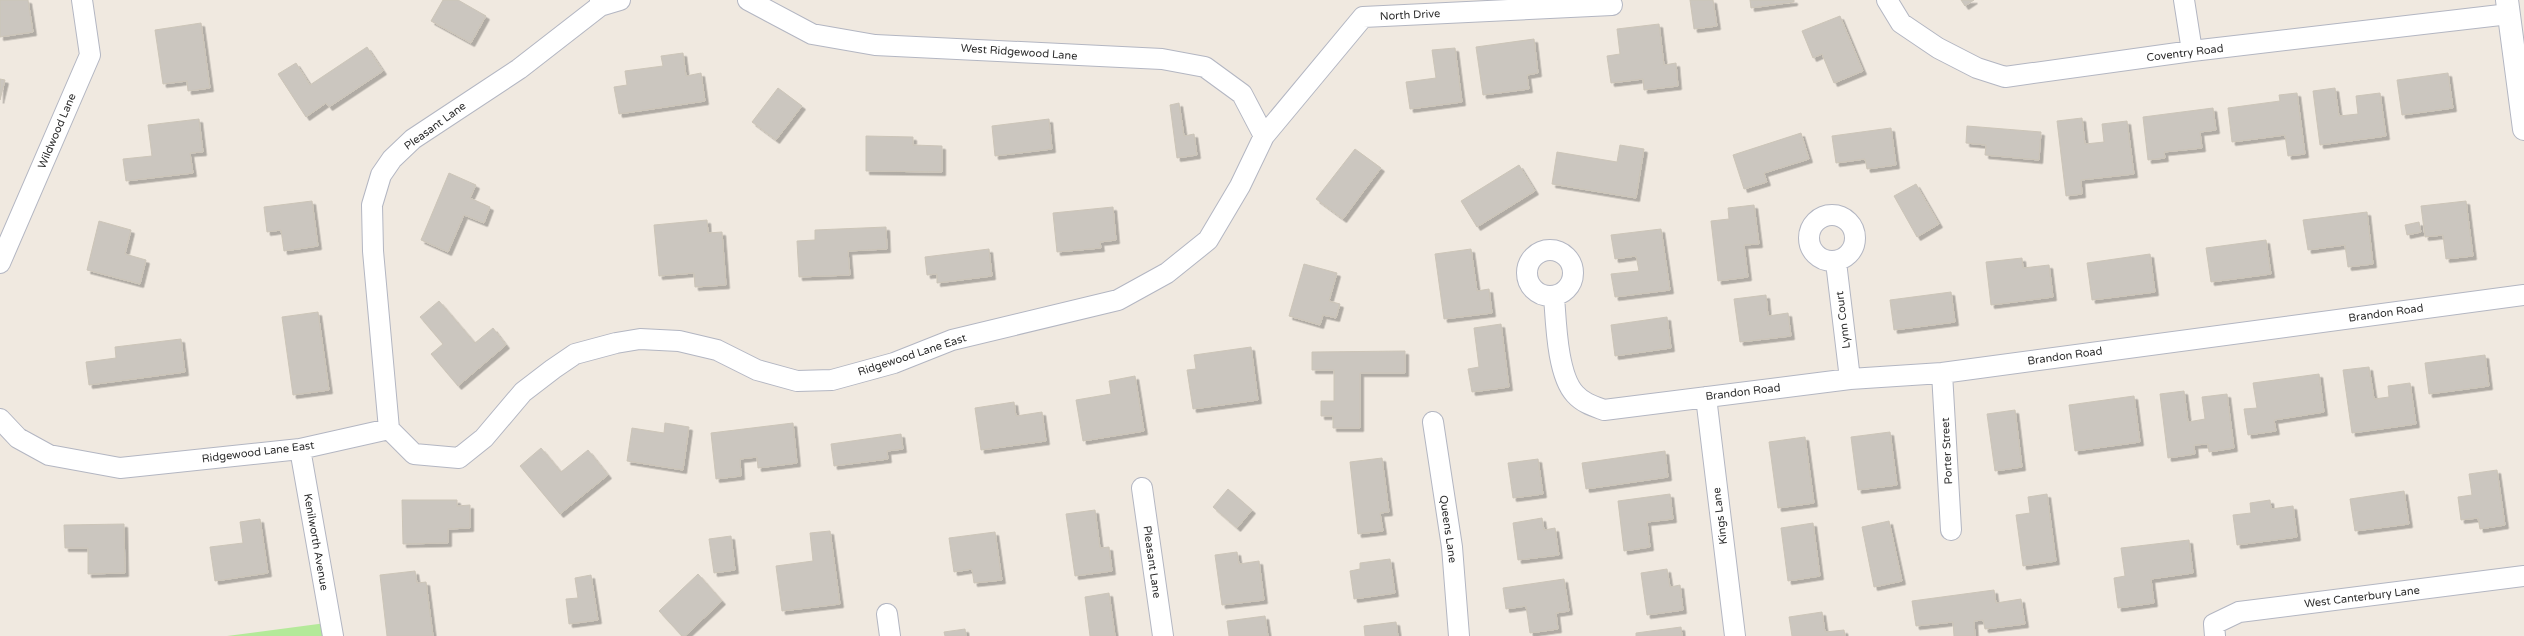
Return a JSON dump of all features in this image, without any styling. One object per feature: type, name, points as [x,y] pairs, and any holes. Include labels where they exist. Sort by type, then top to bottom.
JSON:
[{"type":"street","name":"Wildwood Lane","points":[[1,260],[90,55],[82,0]]},
{"type":"street","points":[[600,3],[620,0]]},
{"type":"street","name":"Coventry Road","points":[[1887,0],[1901,23],[1938,48],[1977,68],[2005,76],[2508,7]]},
{"type":"street","points":[[2184,0],[2192,51]]},
{"type":"street","name":"West Ridgewood Lane","points":[[754,2],[812,34],[875,45],[1162,59],[1205,67],[1242,94],[1264,136]]},
{"type":"street","name":"Pleasant Lane","points":[[390,429],[373,251],[372,205],[381,175],[392,159],[414,139],[519,69],[600,3]]},
{"type":"street","name":"North Drive","points":[[1264,136],[1363,17],[1612,5]]},
{"type":"street","points":[[2508,7],[2524,129]]},
{"type":"street","name":"Ridgewood Lane East","points":[[0,419],[18,438],[49,455],[120,468],[300,449],[390,429],[414,454],[459,458],[484,438],[523,392],[553,369],[575,354],[616,343],[640,339],[679,341],[717,350],[757,370],[797,381],[832,380],[894,363],[952,340],[1118,300],[1167,273],[1208,240],[1240,186],[1264,136]]},
{"type":"street","name":"Lynn Court","points":[[1836,262],[1850,379]]},
{"type":"street","name":"Brandon Road","points":[[1554,296],[1564,374],[1574,393],[1587,404],[1604,410],[1850,379],[1942,372],[2524,295]]},
{"type":"street","name":"Porter Street","points":[[1942,372],[1951,530]]},
{"type":"street","name":"Kings Lane","points":[[1706,397],[1735,636]]},
{"type":"street","name":"Queens Lane","points":[[1433,422],[1452,547],[1459,636]]},
{"type":"street","name":"Kenilworth Avenue","points":[[300,449],[333,636]]},
{"type":"street","name":"Pleasant Lane","points":[[1142,488],[1163,636]]},
{"type":"street","name":"West Canterbury Lane","points":[[2215,636],[2214,624],[2239,612],[2524,576]]},
{"type":"street","points":[[887,614],[890,636]]},
{"type":"green space","points":[[326,623],[328,636],[227,636]]},
{"type":"building","points":[[0,0],[28,0],[33,32],[0,37]]},
{"type":"building","points":[[443,0],[458,0],[486,16],[471,43],[431,21]]},
{"type":"building","points":[[1690,0],[1713,0],[1717,26],[1694,29]]},
{"type":"building","points":[[1750,0],[1794,0],[1794,2],[1751,8]]},
{"type":"building","points":[[1961,0],[1974,0],[1965,6]]},
{"type":"building","points":[[1840,16],[1863,71],[1834,83],[1822,54],[1813,58],[1802,31]]},
{"type":"building","points":[[201,23],[210,88],[188,91],[187,81],[163,84],[155,30]]},
{"type":"building","points":[[1659,24],[1664,65],[1676,63],[1678,86],[1644,90],[1643,79],[1611,83],[1607,56],[1620,54],[1617,29]]},
{"type":"building","points":[[1534,39],[1538,73],[1527,75],[1529,89],[1483,95],[1476,47]]},
{"type":"building","points":[[367,47],[383,71],[329,107],[326,103],[306,117],[278,74],[296,63],[310,85]]},
{"type":"building","points":[[1455,48],[1462,102],[1410,109],[1406,82],[1436,78],[1432,50]]},
{"type":"building","points":[[683,53],[686,76],[701,73],[705,101],[619,114],[614,87],[627,85],[625,71],[663,66],[661,56]]},
{"type":"building","points":[[2448,73],[2453,108],[2402,115],[2397,80]]},
{"type":"building","points":[[0,79],[5,80],[0,100]]},
{"type":"building","points":[[778,88],[802,106],[776,140],[752,122]]},
{"type":"building","points":[[2335,88],[2339,116],[2358,114],[2356,96],[2380,93],[2386,136],[2320,145],[2313,91]]},
{"type":"building","points":[[2297,93],[2305,154],[2288,156],[2285,135],[2232,142],[2228,108],[2280,101],[2279,95]]},
{"type":"building","points":[[1179,103],[1184,136],[1194,134],[1197,155],[1177,158],[1170,105]]},
{"type":"building","points":[[2213,108],[2216,130],[2200,132],[2202,148],[2164,152],[2165,158],[2148,160],[2143,117]]},
{"type":"building","points":[[2082,118],[2085,144],[2104,142],[2102,124],[2127,121],[2134,174],[2081,180],[2082,194],[2066,196],[2057,121]]},
{"type":"building","points":[[199,119],[203,152],[190,153],[193,173],[126,181],[123,159],[152,156],[148,125]]},
{"type":"building","points":[[1049,119],[1052,149],[995,156],[992,126]]},
{"type":"building","points":[[1967,126],[2041,132],[2039,160],[1985,155],[1986,145],[1966,143]]},
{"type":"building","points":[[1891,128],[1896,165],[1867,169],[1865,159],[1836,163],[1832,136]]},
{"type":"building","points":[[1801,133],[1809,159],[1764,173],[1767,182],[1744,189],[1733,155]]},
{"type":"building","points":[[866,136],[913,137],[913,145],[942,146],[942,172],[866,171]]},
{"type":"building","points":[[1620,145],[1644,149],[1636,198],[1552,184],[1557,152],[1617,162]]},
{"type":"building","points":[[1355,149],[1381,168],[1343,219],[1316,199]]},
{"type":"building","points":[[1519,165],[1535,191],[1477,227],[1461,201]]},
{"type":"building","points":[[449,173],[476,185],[470,198],[490,207],[484,223],[464,215],[448,252],[421,240]]},
{"type":"building","points":[[1916,184],[1939,224],[1917,237],[1894,196]]},
{"type":"building","points":[[312,201],[318,246],[284,251],[281,230],[267,232],[264,207]]},
{"type":"building","points":[[2466,201],[2473,256],[2446,259],[2443,235],[2425,237],[2421,206]]},
{"type":"building","points":[[1754,205],[1759,244],[1744,245],[1748,277],[1718,281],[1711,221],[1729,219],[1728,208]]},
{"type":"building","points":[[1113,207],[1116,240],[1100,242],[1101,248],[1057,252],[1053,213]]},
{"type":"building","points":[[2367,212],[2373,264],[2348,267],[2345,245],[2308,250],[2303,220]]},
{"type":"building","points":[[707,220],[708,233],[722,232],[726,285],[695,287],[694,273],[659,276],[654,225]]},
{"type":"building","points":[[99,221],[131,230],[125,254],[146,260],[140,284],[87,270]]},
{"type":"building","points":[[2419,222],[2421,232],[2407,235],[2405,225]]},
{"type":"building","points":[[886,227],[887,249],[848,251],[850,275],[799,277],[797,241],[815,240],[815,230]]},
{"type":"building","points":[[1661,229],[1670,290],[1615,297],[1611,274],[1639,271],[1636,256],[1615,259],[1611,235]]},
{"type":"building","points":[[2266,240],[2271,274],[2211,282],[2206,248]]},
{"type":"building","points":[[989,249],[992,276],[937,283],[937,274],[927,275],[925,257]]},
{"type":"building","points":[[1471,249],[1477,291],[1489,289],[1492,313],[1444,319],[1435,254]]},
{"type":"building","points":[[2150,254],[2155,292],[2092,300],[2087,263]]},
{"type":"building","points":[[2022,258],[2023,268],[2049,265],[2053,297],[1991,305],[1986,262]]},
{"type":"building","points":[[1304,264],[1337,273],[1329,301],[1340,304],[1336,318],[1323,315],[1320,325],[1289,316]]},
{"type":"building","points":[[1951,292],[1955,322],[1894,330],[1890,300]]},
{"type":"building","points":[[1766,295],[1768,316],[1788,313],[1791,336],[1740,342],[1734,299]]},
{"type":"building","points":[[439,301],[475,343],[493,328],[506,345],[458,386],[431,354],[443,344],[420,317]]},
{"type":"building","points":[[318,312],[329,390],[293,395],[282,317]]},
{"type":"building","points":[[1667,317],[1671,348],[1615,356],[1611,325]]},
{"type":"building","points":[[1501,324],[1509,387],[1472,392],[1468,369],[1479,367],[1474,328]]},
{"type":"building","points":[[181,339],[185,372],[89,385],[86,362],[116,358],[115,347]]},
{"type":"building","points":[[1251,347],[1258,400],[1193,409],[1187,370],[1196,369],[1194,355]]},
{"type":"building","points":[[1405,351],[1405,373],[1360,373],[1360,428],[1333,428],[1333,416],[1321,416],[1321,401],[1334,401],[1334,370],[1312,370],[1312,352]]},
{"type":"building","points":[[2485,355],[2489,386],[2429,394],[2425,363]]},
{"type":"building","points":[[2369,367],[2374,399],[2389,397],[2388,386],[2410,383],[2416,424],[2352,433],[2343,370]]},
{"type":"building","points":[[2319,374],[2324,412],[2274,420],[2276,431],[2248,435],[2244,409],[2257,408],[2253,383]]},
{"type":"building","points":[[1135,376],[1144,431],[1083,441],[1076,400],[1111,394],[1109,381]]},
{"type":"building","points":[[2184,391],[2188,422],[2205,419],[2202,397],[2227,394],[2234,448],[2209,452],[2208,444],[2194,445],[2195,454],[2168,458],[2160,394]]},
{"type":"building","points":[[2134,396],[2140,442],[2075,451],[2069,405]]},
{"type":"building","points":[[1014,402],[1016,416],[1042,412],[1046,441],[981,450],[975,408]]},
{"type":"building","points":[[2015,410],[2022,467],[1995,471],[1987,414]]},
{"type":"building","points":[[665,423],[689,427],[683,470],[627,461],[632,428],[664,433]]},
{"type":"building","points":[[793,423],[797,463],[758,468],[757,457],[740,459],[741,476],[716,479],[711,433]]},
{"type":"building","points":[[1890,432],[1897,485],[1858,490],[1851,437]]},
{"type":"building","points":[[901,434],[903,449],[887,451],[888,459],[834,466],[831,444]]},
{"type":"building","points":[[1805,437],[1814,503],[1778,508],[1769,442]]},
{"type":"building","points":[[541,448],[561,472],[588,450],[608,475],[560,514],[520,466]]},
{"type":"building","points":[[1665,451],[1668,477],[1586,489],[1582,463]]},
{"type":"building","points":[[1382,458],[1389,512],[1380,513],[1383,531],[1358,534],[1350,462]]},
{"type":"building","points":[[1538,459],[1543,494],[1513,498],[1508,463]]},
{"type":"building","points":[[2497,470],[2505,525],[2480,529],[2478,518],[2461,520],[2458,497],[2472,495],[2469,474]]},
{"type":"building","points":[[1228,489],[1252,510],[1237,528],[1213,507]]},
{"type":"building","points":[[2404,491],[2409,524],[2355,531],[2350,499]]},
{"type":"building","points":[[1670,494],[1673,519],[1647,522],[1650,547],[1624,551],[1618,501]]},
{"type":"building","points":[[2047,494],[2056,561],[2023,566],[2016,515],[2030,513],[2028,497]]},
{"type":"building","points":[[402,500],[457,500],[457,506],[470,505],[470,528],[448,529],[448,543],[403,544]]},
{"type":"building","points":[[2270,500],[2271,509],[2293,506],[2297,537],[2237,545],[2233,515],[2251,513],[2250,503]]},
{"type":"building","points":[[1095,510],[1100,548],[1109,547],[1112,571],[1075,576],[1066,514]]},
{"type":"building","points":[[1542,518],[1544,530],[1555,528],[1559,555],[1518,560],[1513,523]]},
{"type":"building","points":[[260,519],[268,573],[215,581],[210,547],[243,543],[240,522]]},
{"type":"building","points":[[1889,521],[1902,581],[1874,587],[1862,527]]},
{"type":"building","points":[[1813,523],[1820,576],[1788,581],[1781,528]]},
{"type":"building","points":[[124,524],[125,573],[88,574],[88,548],[65,548],[64,525]]},
{"type":"building","points":[[830,531],[840,604],[782,611],[776,566],[813,561],[810,533]]},
{"type":"building","points":[[995,532],[1002,580],[974,583],[972,569],[954,572],[949,538]]},
{"type":"building","points":[[731,536],[735,570],[714,573],[709,539]]},
{"type":"building","points":[[2189,540],[2193,573],[2151,579],[2154,603],[2118,608],[2114,578],[2125,576],[2121,548]]},
{"type":"building","points":[[1237,552],[1239,564],[1259,561],[1264,600],[1222,605],[1215,555]]},
{"type":"building","points":[[1390,559],[1395,593],[1354,599],[1350,571],[1360,569],[1360,563]]},
{"type":"building","points":[[1667,569],[1670,587],[1680,585],[1683,610],[1647,615],[1641,573]]},
{"type":"building","points":[[415,571],[417,583],[426,582],[433,636],[387,636],[380,575]]},
{"type":"building","points":[[698,574],[722,601],[685,636],[682,636],[659,611]]},
{"type":"building","points":[[591,575],[598,620],[569,624],[566,599],[578,598],[575,578]]},
{"type":"building","points":[[1564,579],[1569,611],[1556,613],[1558,629],[1530,633],[1526,606],[1506,609],[1503,588]]},
{"type":"building","points":[[1994,590],[1996,603],[2021,599],[2025,624],[1985,629],[1983,620],[1974,621],[1975,636],[1954,636],[1953,622],[1916,626],[1912,601]]},
{"type":"building","points":[[1109,593],[1115,636],[1090,636],[1085,597]]},
{"type":"building","points":[[1822,612],[1825,632],[1844,630],[1845,636],[1792,636],[1789,617]]},
{"type":"building","points":[[1265,616],[1268,636],[1229,636],[1227,621]]},
{"type":"building","points":[[1396,622],[1398,636],[1365,636],[1364,626]]},
{"type":"building","points":[[1681,627],[1682,636],[1636,636],[1636,633]]},
{"type":"building","points":[[965,629],[966,636],[945,636],[944,632]]}]
